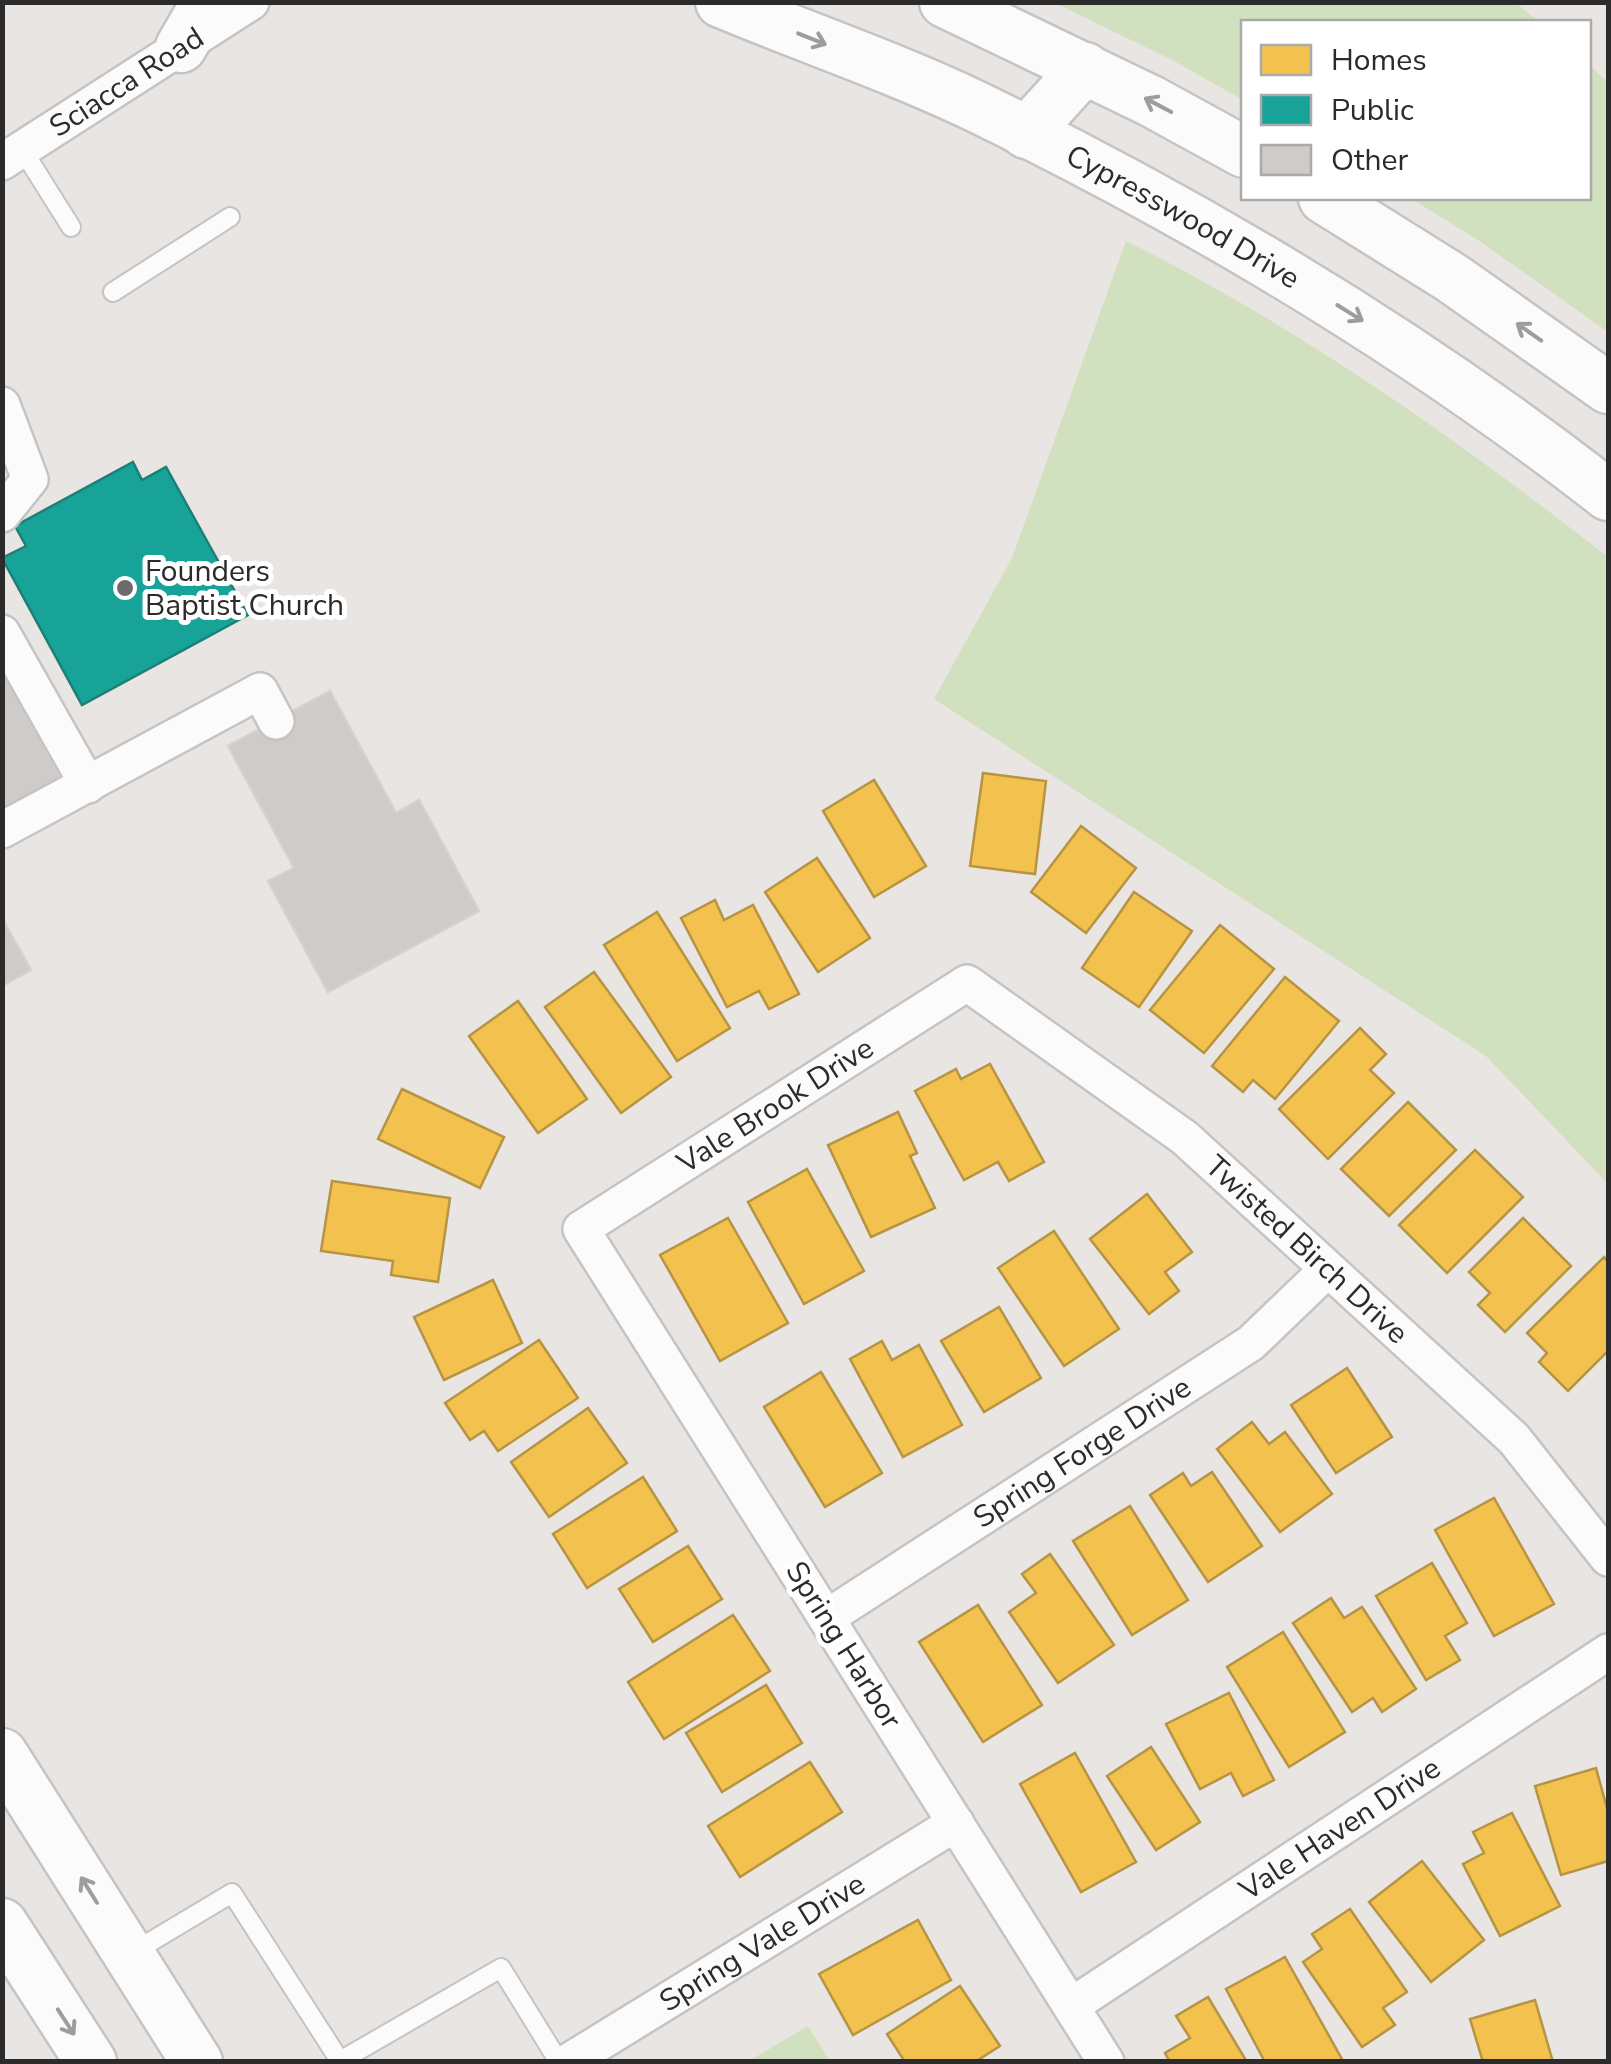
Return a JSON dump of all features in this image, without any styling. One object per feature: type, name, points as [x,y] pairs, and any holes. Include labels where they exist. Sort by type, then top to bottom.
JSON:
[{"type":"main road","points":[[181,47],[207,2]]},
{"type":"main road","name":"Cypresswood Drive","points":[[721,2],[972,105],[1221,234],[1410,350],[1608,495]]},
{"type":"main road","points":[[945,2],[1085,68],[1241,150]]},
{"type":"main road","points":[[1026,133],[1085,68]]},
{"type":"main road","points":[[1327,200],[1452,278],[1608,388]]},
{"type":"main road","points":[[2,1754],[197,2062]]},
{"type":"main road","points":[[2,1924],[91,2062]]},
{"type":"street","name":"Sciacca Road","points":[[12,155],[250,2]]},
{"type":"street","points":[[2,406],[30,479],[2,514]]},
{"type":"street","points":[[2,634],[88,784]]},
{"type":"street","points":[[2,830],[260,692],[276,721]]},
{"type":"street","name":"Vale Brook Drive","points":[[582,1229],[968,983]]},
{"type":"street","name":"Twisted Birch Drive","points":[[968,983],[1185,1138],[1514,1439],[1608,1558]]},
{"type":"street","name":"Spring Harbor","points":[[582,1229],[1106,2062]]},
{"type":"street","name":"Spring Forge Drive","points":[[826,1618],[1251,1343],[1326,1270]]},
{"type":"street","name":"Vale Haven Drive","points":[[1071,2006],[1608,1652]]},
{"type":"street","name":"Spring Vale Drive","points":[[568,2062],[956,1823]]},
{"type":"lane","points":[[12,155],[71,227]]},
{"type":"lane","points":[[113,292],[230,217]]},
{"type":"lane","points":[[130,1954],[232,1893],[340,2061],[501,1968],[559,2062]]},
{"type":"green space","points":[[1055,3],[1516,3],[1537,20],[1241,20],[1241,99]]},
{"type":"green space","points":[[1591,67],[1608,82],[1608,332],[1478,240],[1413,200],[1591,200]]},
{"type":"green space","points":[[1126,241],[1253,310],[1375,387],[1608,557],[1608,1184],[1486,1056],[934,699],[1012,558]]},
{"type":"green space","points":[[808,2026],[830,2061],[749,2061]]},
{"type":"building: Homes","points":[[983,773],[1046,781],[1035,874],[970,866]]},
{"type":"building: Homes","points":[[874,780],[926,866],[874,897],[823,811]]},
{"type":"building: Homes","points":[[1081,826],[1136,868],[1086,933],[1031,892]]},
{"type":"building: Homes","points":[[817,858],[870,938],[818,972],[765,892]]},
{"type":"building: Homes","points":[[1134,892],[1192,931],[1139,1007],[1082,968]]},
{"type":"building: Homes","points":[[715,900],[724,920],[753,905],[799,994],[769,1009],[759,991],[727,1007],[681,918]]},
{"type":"building: Homes","points":[[657,912],[730,1028],[677,1061],[604,945]]},
{"type":"building: Homes","points":[[1220,925],[1274,969],[1204,1053],[1150,1010]]},
{"type":"building: Homes","points":[[594,972],[671,1077],[621,1113],[545,1007]]},
{"type":"building: Homes","points":[[1285,977],[1339,1021],[1275,1099],[1253,1080],[1243,1092],[1212,1066]]},
{"type":"building: Homes","points":[[518,1001],[587,1099],[538,1133],[469,1036]]},
{"type":"building: Homes","points":[[1360,1028],[1386,1054],[1370,1070],[1394,1093],[1328,1159],[1279,1109]]},
{"type":"building: Homes","points":[[990,1064],[1044,1162],[1009,1181],[998,1162],[964,1180],[915,1091],[956,1069],[961,1079]]},
{"type":"building: Homes","points":[[402,1089],[504,1137],[480,1188],[378,1139]]},
{"type":"building: Homes","points":[[1408,1102],[1456,1150],[1389,1216],[1341,1169]]},
{"type":"building: Homes","points":[[898,1112],[917,1153],[910,1156],[935,1208],[871,1237],[828,1145]]},
{"type":"building: Homes","points":[[1475,1150],[1523,1197],[1447,1273],[1399,1225]]},
{"type":"building: Homes","points":[[807,1169],[864,1271],[804,1304],[748,1202]]},
{"type":"building: Homes","points":[[332,1181],[450,1198],[438,1282],[391,1275],[393,1261],[321,1251]]},
{"type":"building: Homes","points":[[1147,1194],[1192,1252],[1165,1272],[1179,1291],[1149,1314],[1090,1239]]},
{"type":"building: Homes","points":[[728,1218],[788,1323],[720,1361],[660,1255]]},
{"type":"building: Homes","points":[[1523,1218],[1571,1266],[1505,1332],[1478,1305],[1490,1293],[1469,1272]]},
{"type":"building: Homes","points":[[1054,1231],[1119,1329],[1064,1366],[998,1268]]},
{"type":"building: Homes","points":[[1604,1257],[1608,1262],[1608,1351],[1568,1391],[1539,1362],[1547,1353],[1527,1333]]},
{"type":"building: Homes","points":[[493,1280],[522,1343],[444,1380],[414,1317]]},
{"type":"building: Homes","points":[[999,1307],[1041,1378],[984,1412],[941,1341]]},
{"type":"building: Homes","points":[[539,1340],[578,1398],[498,1451],[484,1431],[470,1440],[445,1403]]},
{"type":"building: Homes","points":[[882,1341],[892,1360],[919,1345],[962,1425],[903,1457],[850,1359]]},
{"type":"building: Homes","points":[[1347,1368],[1392,1437],[1336,1473],[1291,1405]]},
{"type":"building: Homes","points":[[821,1372],[882,1473],[825,1507],[764,1407]]},
{"type":"building: Homes","points":[[588,1408],[627,1463],[549,1517],[511,1462]]},
{"type":"building: Homes","points":[[1252,1422],[1269,1444],[1285,1432],[1332,1494],[1280,1532],[1217,1449]]},
{"type":"building: Homes","points":[[1212,1472],[1262,1546],[1208,1582],[1150,1495],[1183,1473],[1191,1486]]},
{"type":"building: Homes","points":[[643,1477],[677,1531],[587,1588],[553,1534]]},
{"type":"building: Homes","points":[[1494,1498],[1554,1604],[1494,1636],[1435,1530]]},
{"type":"building: Homes","points":[[1130,1506],[1188,1600],[1132,1635],[1073,1541]]},
{"type":"building: Homes","points":[[688,1546],[722,1599],[653,1642],[619,1589]]},
{"type":"building: Homes","points":[[1050,1554],[1114,1645],[1058,1683],[1009,1612],[1036,1593],[1022,1574]]},
{"type":"building: Homes","points":[[1432,1563],[1467,1623],[1445,1636],[1460,1660],[1426,1680],[1376,1596]]},
{"type":"building: Homes","points":[[1331,1598],[1344,1618],[1362,1607],[1416,1689],[1382,1712],[1373,1698],[1352,1712],[1293,1623]]},
{"type":"building: Homes","points":[[978,1605],[1042,1705],[983,1742],[919,1642]]},
{"type":"building: Homes","points":[[733,1615],[770,1671],[664,1739],[628,1682]]},
{"type":"building: Homes","points":[[1283,1632],[1345,1732],[1289,1767],[1227,1667]]},
{"type":"building: Homes","points":[[766,1685],[802,1743],[722,1792],[686,1733]]},
{"type":"building: Homes","points":[[1229,1693],[1274,1780],[1243,1796],[1231,1773],[1200,1789],[1166,1724]]},
{"type":"building: Homes","points":[[1151,1747],[1200,1822],[1156,1850],[1107,1776]]},
{"type":"building: Homes","points":[[1075,1753],[1136,1862],[1081,1892],[1020,1784]]},
{"type":"building: Homes","points":[[810,1762],[842,1812],[740,1877],[708,1826]]},
{"type":"building: Homes","points":[[1596,1768],[1608,1812],[1608,1861],[1561,1875],[1535,1786]]},
{"type":"building: Homes","points":[[1512,1813],[1560,1906],[1500,1936],[1463,1864],[1484,1853],[1473,1832]]},
{"type":"building: Homes","points":[[1422,1861],[1484,1940],[1431,1982],[1369,1902]]},
{"type":"building: Homes","points":[[1350,1909],[1407,1992],[1383,2008],[1395,2025],[1362,2047],[1303,1962],[1322,1949],[1312,1934]]},
{"type":"building: Homes","points":[[918,1920],[951,1980],[853,2035],[819,1974]]},
{"type":"building: Homes","points":[[1285,1957],[1343,2061],[1265,2062],[1226,1989]]},
{"type":"building: Homes","points":[[960,1986],[1000,2046],[975,2062],[905,2062],[887,2034]]},
{"type":"building: Homes","points":[[1208,1997],[1247,2062],[1170,2062],[1165,2053],[1190,2038],[1176,2016]]},
{"type":"building: Homes","points":[[1535,2000],[1553,2062],[1483,2062],[1470,2019]]},
{"type":"building: Public","name":"Founders Baptist Church","points":[[133,462],[142,480],[166,467],[248,615],[82,705],[2,558],[26,546],[15,526]]},
{"type":"building: Other","points":[[2,671],[64,783],[2,815]]},
{"type":"building: Other","points":[[330,691],[396,813],[419,800],[479,911],[328,992],[268,881],[294,868],[228,746]]},
{"type":"building: Other","points":[[2,918],[31,970],[2,986]]},
{"type":"place","name":"Founders Baptist Church","points":[[125,588]]}]
